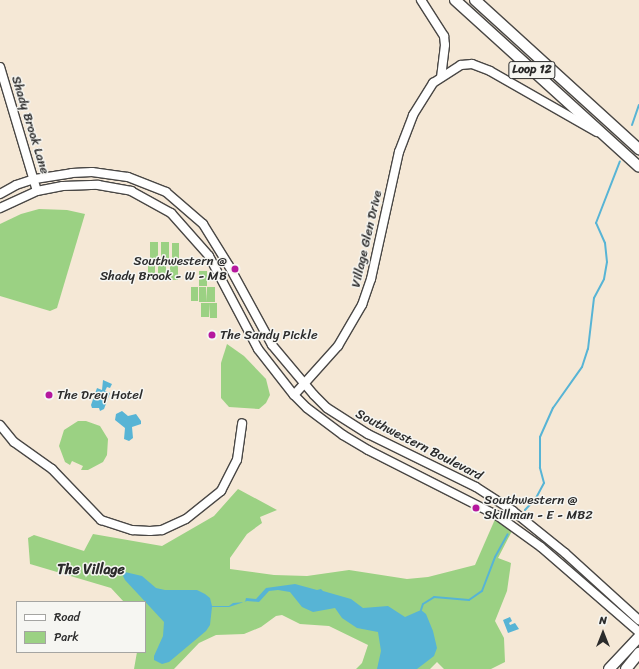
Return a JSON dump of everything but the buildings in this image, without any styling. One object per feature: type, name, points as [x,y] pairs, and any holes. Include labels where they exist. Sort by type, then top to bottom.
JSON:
[{"type":"main road","name":"Loop 12","points":[[455,0],[639,167]]},
{"type":"main road","name":"Loop 12","points":[[475,0],[639,149]]},
{"type":"main road","points":[[609,669],[639,637]]},
{"type":"main road","points":[[626,669],[639,653]]},
{"type":"street","points":[[421,0],[444,36],[445,44],[441,77]]},
{"type":"street","name":"Village Glen Drive","points":[[294,395],[338,346],[362,305],[371,279],[400,148],[423,97],[433,83],[461,65],[481,67],[609,140]]},
{"type":"street","name":"Shady Brook Lane","points":[[0,67],[35,179],[37,191]]},
{"type":"street","name":"Southwestern Boulevard","points":[[0,194],[16,185],[35,179],[72,172],[111,174],[149,184],[180,203],[207,230],[272,345],[303,385],[327,408],[368,434],[456,477],[496,499],[565,553],[639,620]]},
{"type":"street","name":"Southwestern Boulevard","points":[[0,208],[37,191],[80,185],[116,187],[144,197],[171,213],[192,234],[213,261],[258,349],[294,395],[332,427],[368,450],[490,510],[557,561],[639,632]]},
{"type":"street","points":[[0,425],[14,442],[52,470],[101,520],[132,530],[150,531],[162,530],[186,519],[221,491],[237,460],[242,423]]},
{"type":"street","points":[[490,510],[496,499]]},
{"type":"street","points":[[557,561],[565,553]]},
{"type":"green space","points":[[39,209],[67,210],[85,214],[57,308],[50,311],[0,296],[0,224],[21,214]]},
{"type":"green space","points":[[150,242],[158,242],[158,258],[150,258]]},
{"type":"green space","points":[[161,242],[169,242],[169,259],[161,258]]},
{"type":"green space","points":[[172,243],[179,243],[179,259],[172,259]]},
{"type":"green space","points":[[148,263],[155,263],[155,279],[148,279]]},
{"type":"green space","points":[[158,263],[166,263],[166,279],[158,279]]},
{"type":"green space","points":[[170,264],[178,264],[178,280],[170,280]]},
{"type":"green space","points":[[199,271],[207,271],[207,286],[199,286]]},
{"type":"green space","points":[[191,287],[198,287],[198,301],[191,301]]},
{"type":"green space","points":[[199,287],[206,287],[207,302],[199,302]]},
{"type":"green space","points":[[207,287],[215,287],[215,302],[207,302]]},
{"type":"green space","points":[[201,303],[209,303],[209,317],[201,317]]},
{"type":"green space","points":[[209,303],[217,303],[217,318],[210,318]]},
{"type":"green space","points":[[227,344],[244,356],[266,379],[270,395],[266,403],[259,409],[229,407],[221,398],[221,363]]},
{"type":"green space","points":[[78,421],[86,421],[100,426],[108,439],[107,455],[103,462],[88,470],[81,470],[83,466],[72,461],[70,465],[65,462],[59,446],[64,430]]},
{"type":"green space","points":[[238,489],[277,510],[260,517],[262,523],[247,534],[230,558],[230,569],[274,575],[307,576],[349,570],[407,579],[428,577],[475,565],[496,517],[513,529],[498,558],[511,563],[507,591],[495,621],[504,638],[505,662],[491,669],[444,669],[437,662],[430,669],[356,669],[362,663],[368,645],[329,626],[300,624],[282,615],[276,616],[261,627],[244,634],[216,635],[199,643],[174,669],[134,669],[137,653],[146,653],[146,601],[123,601],[111,588],[30,564],[28,538],[34,535],[84,551],[93,534],[162,546],[214,516]]},
{"type":"water","points":[[103,380],[112,384],[110,388],[107,387],[105,391],[110,393],[104,409],[100,411],[99,408],[92,408],[91,405],[97,388],[102,390]]},
{"type":"water","points":[[122,411],[128,416],[136,414],[141,421],[141,424],[132,427],[133,438],[129,441],[124,439],[125,428],[115,420],[116,414]]},
{"type":"water","points":[[125,572],[142,576],[156,588],[165,590],[197,590],[210,598],[212,606],[229,606],[233,603],[244,602],[229,607],[212,607],[210,625],[206,631],[169,662],[162,664],[154,660],[154,656],[163,636],[164,622],[123,576]]},
{"type":"water","points":[[295,584],[317,590],[321,589],[323,591],[351,599],[363,608],[388,606],[405,617],[421,610],[426,614],[433,631],[437,648],[434,656],[417,669],[377,669],[381,651],[378,632],[357,628],[342,618],[335,608],[313,612],[302,607],[290,592],[278,590],[269,591],[259,602],[245,602],[246,598],[256,599],[266,588]]},
{"type":"water","points":[[510,617],[512,621],[509,623],[510,625],[515,623],[519,629],[508,633],[503,620]]},
{"type":"waterway","points":[[632,125],[639,105]]},
{"type":"waterway","points":[[525,510],[536,498],[544,483],[540,468],[540,437],[553,408],[582,367],[588,349],[594,298],[604,279],[607,262],[605,243],[596,223],[620,161]]},
{"type":"waterway","points":[[421,610],[423,604],[434,597],[469,600],[482,591],[495,557],[508,534]]},
{"type":"place","name":"Southwestern @ Shady Brook - W - MB","points":[[235,269]]},
{"type":"place","name":"The Sandy Pickle","points":[[212,335]]},
{"type":"place","name":"The Drey Hotel","points":[[49,395]]},
{"type":"place","name":"Southwestern @ Skillman - E - MB2","points":[[476,508]]},
{"type":"district","name":"The Village","points":[[91,570]]}]
